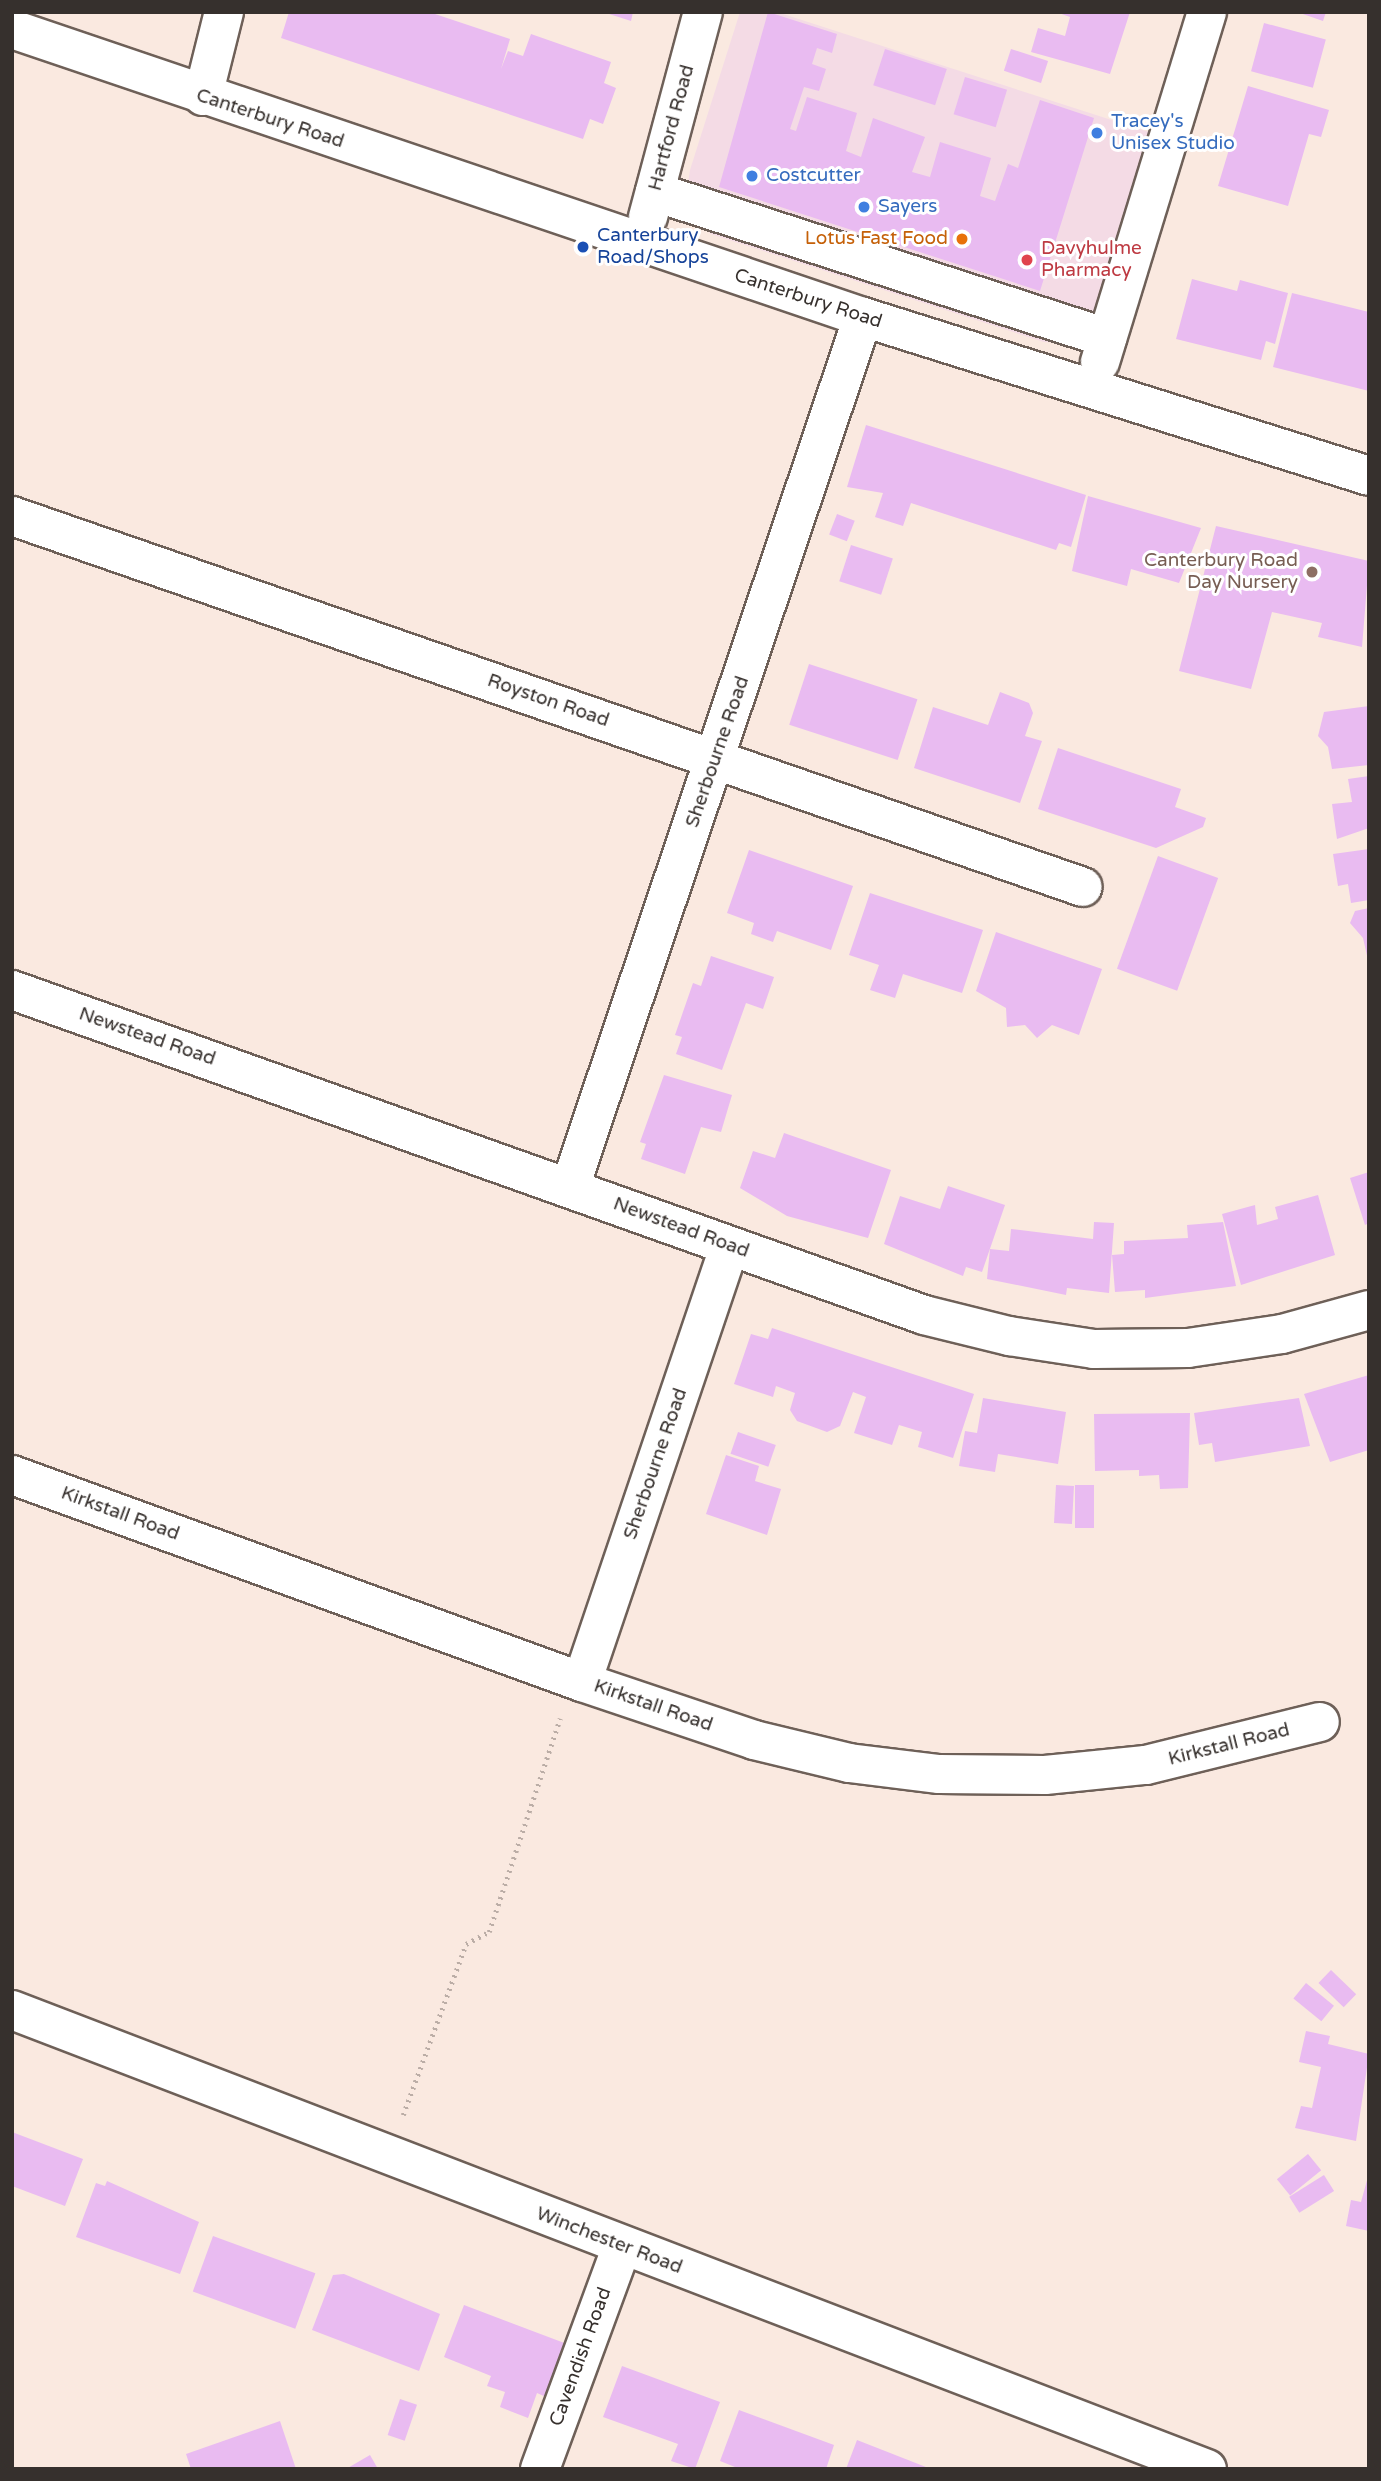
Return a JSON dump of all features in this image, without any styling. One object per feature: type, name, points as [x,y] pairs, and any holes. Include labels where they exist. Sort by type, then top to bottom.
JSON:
[{"type":"street","points":[[203,96],[224,12]]},
{"type":"street","name":"Hartford Road","points":[[640,243],[703,12]]},
{"type":"street","points":[[1091,390],[1207,12]]},
{"type":"street","name":"Canterbury Road","points":[[12,29],[203,96],[863,317],[1369,476]]},
{"type":"street","points":[[655,192],[1107,338]]},
{"type":"street","name":"Sherbourne Road","points":[[570,1187],[863,317]]},
{"type":"street","name":"Royston Road","points":[[12,516],[1083,887]]},
{"type":"street","name":"Newstead Road","points":[[12,990],[924,1314],[1094,1349],[1188,1348],[1282,1334],[1369,1310]]},
{"type":"street","name":"Sherbourne Road","points":[[582,1682],[730,1246]]},
{"type":"street","name":"Kirkstall Road","points":[[12,1475],[582,1682],[754,1740],[849,1763],[939,1774],[1045,1775],[1146,1765],[1320,1722]]},
{"type":"street","name":"Winchester Road","points":[[12,2010],[1207,2469]]},
{"type":"street","name":"Cavendish Road","points":[[540,2469],[622,2246]]},
{"type":"path","points":[[389,2155],[466,1944],[489,1932],[565,1704],[582,1682]]},
{"type":"shaded area","points":[[740,12],[777,12],[1155,134],[1090,326],[1063,343],[1044,342],[711,234],[696,221],[687,191],[690,170]]},
{"type":"building","points":[[289,12],[429,12],[510,39],[501,69],[508,51],[523,56],[531,34],[611,62],[604,83],[616,88],[603,124],[590,119],[583,139],[281,38]]},
{"type":"building","points":[[603,12],[633,12],[631,21]]},
{"type":"building","points":[[768,12],[837,34],[832,53],[817,48],[812,64],[826,69],[819,91],[804,87],[790,129],[796,131],[807,97],[857,113],[846,151],[861,157],[873,118],[925,137],[912,172],[930,177],[940,142],[991,158],[980,196],[995,201],[1008,164],[1018,168],[1040,100],[1094,118],[1040,291],[719,187]]},
{"type":"building","points":[[1056,12],[1130,12],[1110,74],[1031,52],[1038,28],[1065,36],[1070,17]]},
{"type":"building","points":[[1297,12],[1326,12],[1323,21]]},
{"type":"building","points":[[1264,23],[1326,40],[1313,88],[1251,71]]},
{"type":"building","points":[[885,49],[947,69],[935,105],[873,85]]},
{"type":"building","points":[[1011,49],[1048,61],[1041,83],[1004,71]]},
{"type":"building","points":[[965,77],[1007,90],[996,127],[954,114]]},
{"type":"building","points":[[1248,86],[1329,110],[1321,137],[1309,134],[1288,206],[1218,186]]},
{"type":"building","points":[[1192,279],[1237,291],[1240,280],[1288,293],[1275,344],[1266,341],[1261,360],[1176,339]]},
{"type":"building","points":[[1292,293],[1369,312],[1369,391],[1273,367]]},
{"type":"building","points":[[866,425],[1086,495],[1071,547],[1059,543],[1056,550],[911,503],[903,526],[875,517],[883,493],[847,487]]},
{"type":"building","points":[[1088,496],[1201,528],[1179,583],[1131,569],[1127,586],[1072,571]]},
{"type":"building","points":[[837,514],[855,521],[847,541],[829,535]]},
{"type":"building","points":[[1216,526],[1369,561],[1362,647],[1318,637],[1322,623],[1272,612],[1251,689],[1179,671]]},
{"type":"building","points":[[851,545],[893,559],[881,595],[839,581]]},
{"type":"building","points":[[809,664],[917,699],[898,760],[789,725]]},
{"type":"building","points":[[1000,692],[1029,703],[1033,713],[1025,736],[1042,741],[1020,803],[914,768],[933,707],[988,725]]},
{"type":"building","points":[[1369,706],[1369,765],[1332,769],[1328,747],[1318,736],[1324,712]]},
{"type":"building","points":[[1058,748],[1181,789],[1175,807],[1206,818],[1203,827],[1156,848],[1038,809]]},
{"type":"building","points":[[1369,776],[1369,828],[1337,839],[1332,804],[1352,802],[1348,779]]},
{"type":"building","points":[[1369,849],[1369,900],[1351,903],[1348,884],[1338,886],[1333,854]]},
{"type":"building","points":[[749,850],[853,886],[831,950],[777,931],[773,942],[751,934],[754,923],[727,913]]},
{"type":"building","points":[[1158,856],[1218,878],[1177,991],[1117,969]]},
{"type":"building","points":[[870,893],[983,930],[962,993],[903,974],[895,998],[870,990],[879,965],[849,955]]},
{"type":"building","points":[[1369,908],[1368,960],[1363,938],[1350,923],[1355,911]]},
{"type":"building","points":[[996,932],[1102,969],[1079,1035],[1052,1025],[1037,1038],[1025,1025],[1007,1027],[1006,1008],[976,991]]},
{"type":"building","points":[[711,956],[774,977],[763,1009],[746,1003],[722,1070],[676,1054],[682,1037],[675,1035],[693,983],[701,986]]},
{"type":"building","points":[[664,1075],[732,1095],[721,1132],[701,1127],[685,1174],[641,1159],[646,1144],[640,1142]]},
{"type":"building","points":[[784,1133],[891,1170],[868,1238],[787,1216],[740,1188],[753,1151],[775,1158]]},
{"type":"building","points":[[1369,1172],[1369,1223],[1365,1225],[1350,1178]]},
{"type":"building","points":[[948,1186],[1005,1205],[982,1272],[966,1267],[963,1276],[884,1244],[900,1196],[940,1209]]},
{"type":"building","points":[[1318,1195],[1335,1255],[1241,1285],[1222,1214],[1255,1205],[1257,1225],[1278,1219],[1275,1207]]},
{"type":"building","points":[[1094,1222],[1114,1223],[1109,1293],[1067,1288],[1066,1295],[987,1279],[990,1249],[1009,1251],[1011,1229],[1093,1239]]},
{"type":"building","points":[[1223,1222],[1236,1286],[1145,1298],[1145,1290],[1115,1292],[1112,1255],[1124,1254],[1124,1241],[1188,1238],[1187,1225]]},
{"type":"building","points":[[772,1328],[974,1394],[953,1458],[918,1447],[922,1432],[899,1425],[892,1445],[854,1433],[866,1397],[853,1392],[840,1426],[827,1432],[797,1421],[790,1410],[795,1393],[776,1386],[773,1397],[734,1384],[751,1334],[768,1339]]},
{"type":"building","points":[[1369,1375],[1369,1450],[1330,1462],[1304,1394]]},
{"type":"building","points":[[983,1398],[1066,1412],[1058,1464],[998,1454],[995,1472],[959,1466],[965,1431],[977,1433]]},
{"type":"building","points":[[1299,1398],[1310,1446],[1215,1462],[1212,1443],[1199,1445],[1194,1413]]},
{"type":"building","points":[[1190,1413],[1188,1488],[1160,1489],[1159,1475],[1139,1476],[1139,1470],[1095,1471],[1094,1414]]},
{"type":"building","points":[[738,1432],[776,1445],[768,1467],[731,1454]]},
{"type":"building","points":[[726,1455],[759,1466],[755,1481],[781,1489],[767,1535],[706,1514]]},
{"type":"building","points":[[1056,1485],[1074,1486],[1072,1524],[1054,1523]]},
{"type":"building","points":[[1075,1485],[1094,1485],[1094,1528],[1075,1528]]},
{"type":"building","points":[[1331,1970],[1356,1994],[1344,2007],[1318,1983]]},
{"type":"building","points":[[1306,1983],[1334,2006],[1321,2021],[1293,1999]]},
{"type":"building","points":[[1306,2031],[1330,2036],[1328,2044],[1369,2054],[1356,2141],[1295,2128],[1301,2106],[1312,2108],[1321,2067],[1299,2062]]},
{"type":"building","points":[[12,2132],[83,2159],[65,2206],[12,2186]]},
{"type":"building","points":[[1308,2154],[1321,2170],[1290,2195],[1277,2179]]},
{"type":"building","points":[[1369,2173],[1369,2231],[1346,2226],[1351,2200],[1361,2202]]},
{"type":"building","points":[[1324,2175],[1334,2191],[1299,2213],[1289,2197]]},
{"type":"building","points":[[107,2181],[199,2222],[180,2274],[76,2237],[96,2183],[105,2186]]},
{"type":"building","points":[[213,2236],[315,2273],[295,2329],[193,2291]]},
{"type":"building","points":[[344,2274],[440,2314],[419,2371],[312,2330],[333,2275]]},
{"type":"building","points":[[464,2305],[567,2344],[546,2397],[537,2393],[528,2418],[500,2407],[505,2392],[487,2386],[491,2376],[444,2357]]},
{"type":"building","points":[[622,2366],[720,2402],[695,2469],[671,2461],[678,2444],[603,2417]]},
{"type":"building","points":[[400,2399],[417,2405],[405,2441],[388,2435]]},
{"type":"building","points":[[739,2410],[834,2445],[826,2469],[740,2469],[720,2461]]},
{"type":"building","points":[[280,2421],[296,2469],[191,2469],[186,2454]]},
{"type":"building","points":[[857,2440],[931,2469],[846,2469]]},
{"type":"building","points":[[370,2455],[378,2469],[346,2469]]},
{"type":"place","name":"Tracey's Unisex Studio","points":[[1097,133]]},
{"type":"place","name":"Costcutter","points":[[752,176]]},
{"type":"place","name":"Sayers","points":[[864,207]]},
{"type":"place","name":"Lotus Fast Food","points":[[962,239]]},
{"type":"place","name":"Canterbury Road/Shops","points":[[583,247]]},
{"type":"place","name":"Davyhulme Pharmacy","points":[[1027,260]]},
{"type":"place","name":"Canterbury Road Day Nursery","points":[[1312,572]]}]
